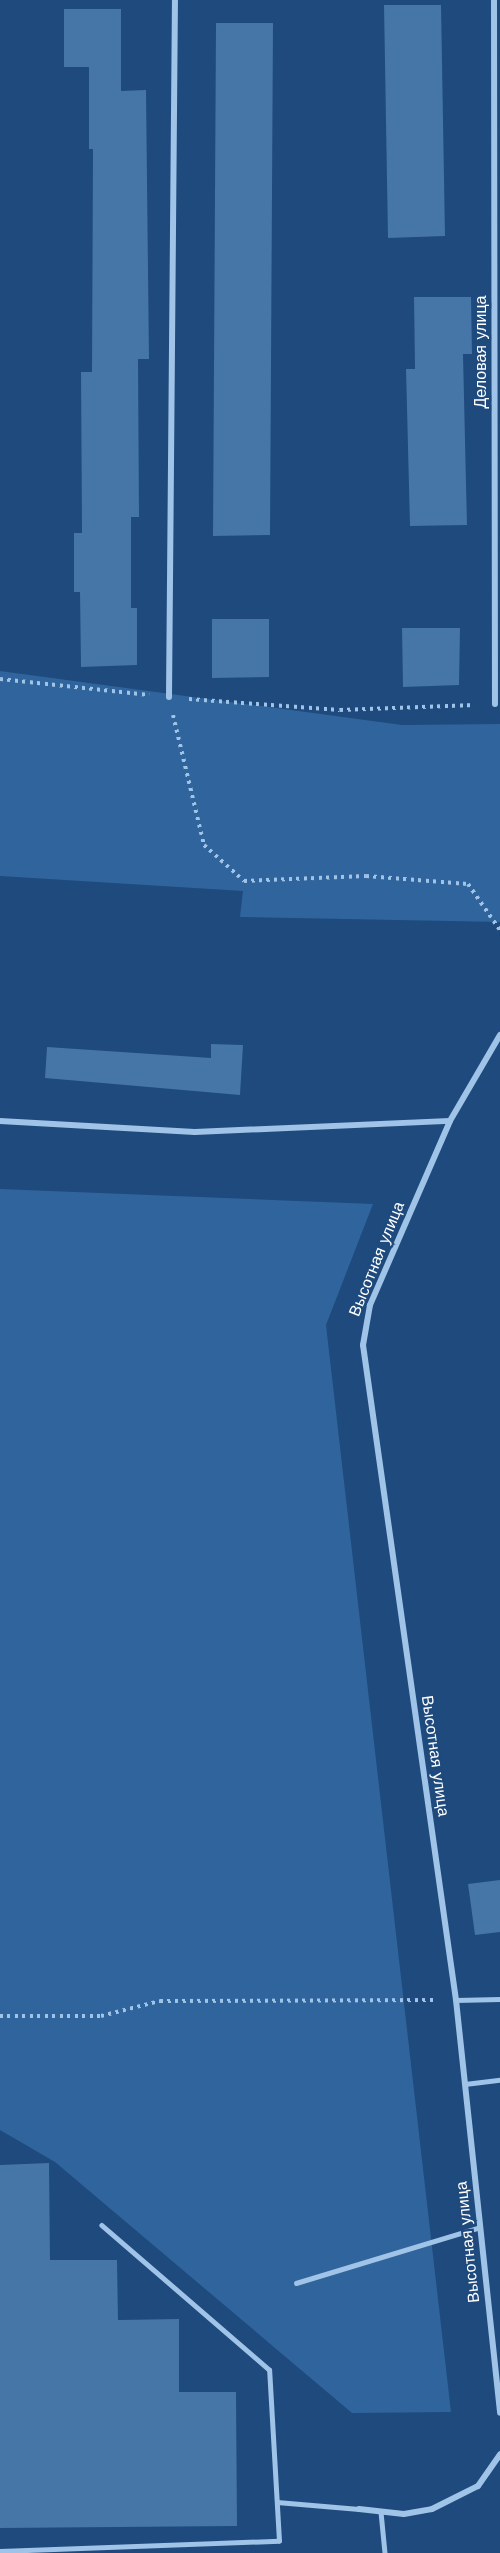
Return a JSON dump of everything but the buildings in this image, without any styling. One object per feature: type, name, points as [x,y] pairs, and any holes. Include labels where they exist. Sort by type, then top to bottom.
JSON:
[{"type":"street","points":[[169,697],[175,0]]},
{"type":"street","name":"Деловая улица","points":[[494,0],[495,704]]},
{"type":"street","name":"Высотная улица","points":[[500,1035],[450,1121],[370,1305],[363,1345],[456,2000],[500,2413]]},
{"type":"street","points":[[0,1121],[195,1132],[450,1121]]},
{"type":"street","points":[[359,2510],[381,2512],[432,2509],[478,2486],[500,2454]]},
{"type":"lane","points":[[456,2000],[500,1999]]},
{"type":"lane","points":[[465,2084],[500,2080]]},
{"type":"lane","points":[[0,2551],[279,2541],[269,2370],[102,2226]]},
{"type":"lane","points":[[296,2283],[480,2227]]},
{"type":"lane","points":[[277,2502],[359,2510]]},
{"type":"lane","points":[[381,2512],[385,2553]]},
{"type":"path","points":[[0,679],[169,697],[340,710],[495,704]]},
{"type":"path","points":[[169,697],[204,845],[236,876],[244,881],[366,876],[468,884],[500,930]]},
{"type":"path","points":[[0,2016],[100,2016],[160,2001],[456,2000]]},
{"type":"shaded area","points":[[0,671],[402,725],[500,724],[500,922],[240,917],[243,891],[0,876]]},
{"type":"shaded area","points":[[0,1189],[373,1204],[326,1325],[451,2412],[352,2413],[55,2162],[0,2130]]}]
